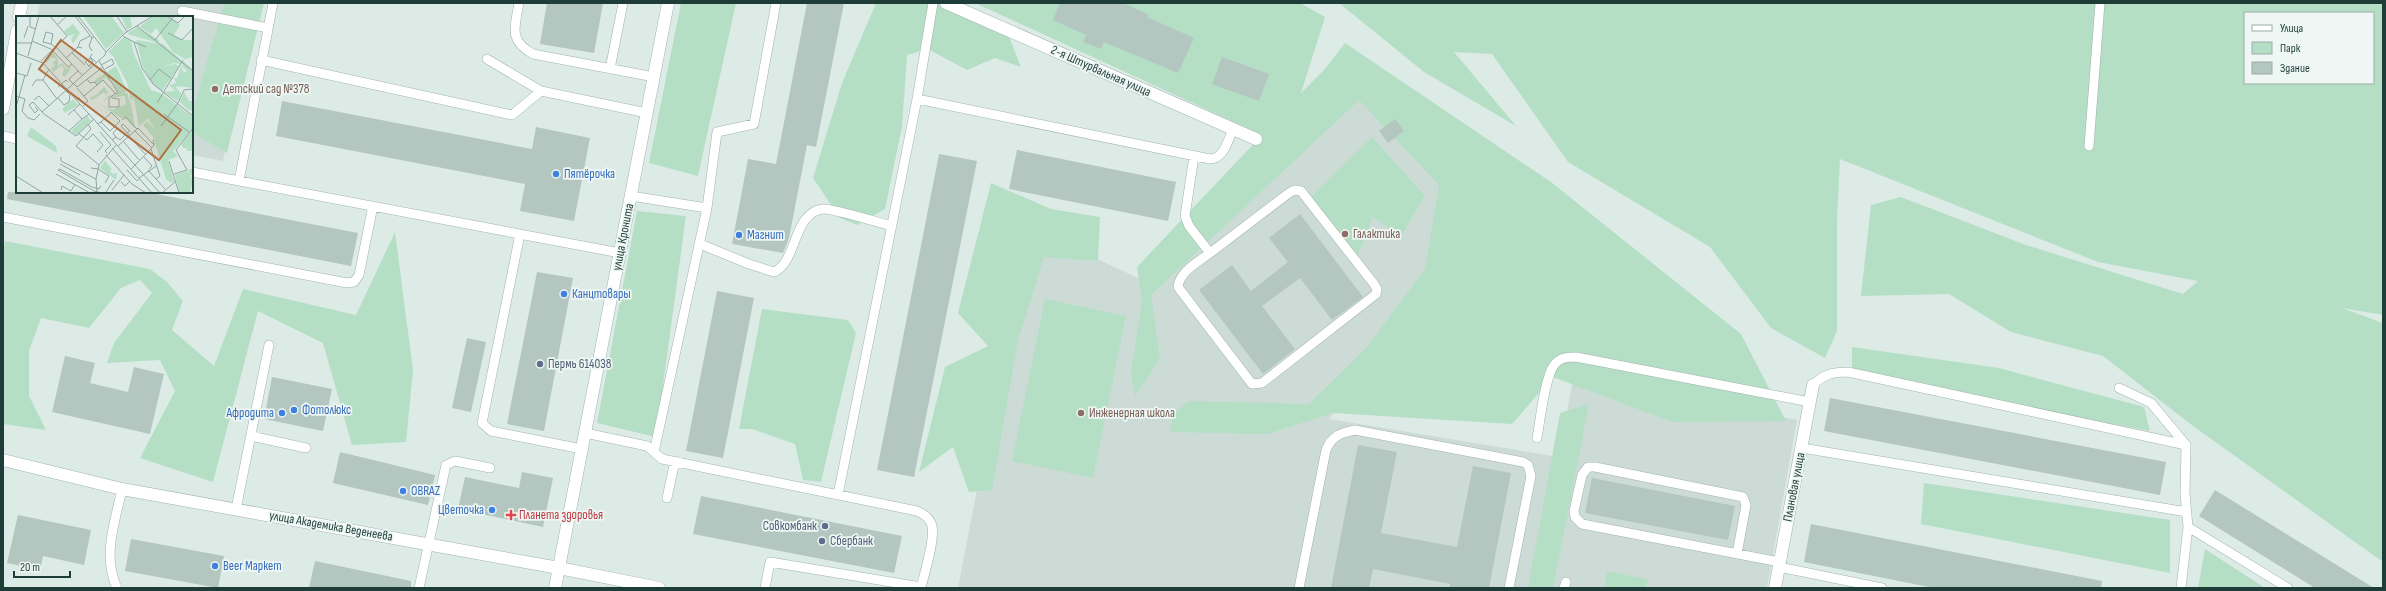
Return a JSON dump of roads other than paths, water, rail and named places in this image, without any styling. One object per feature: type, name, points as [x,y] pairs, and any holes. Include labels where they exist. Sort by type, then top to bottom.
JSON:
[{"type":"street","points":[[19,16],[22,3]]},
{"type":"street","name":"улица Кронита","points":[[555,588],[668,3]]},
{"type":"street","name":"2-я Штурвальная улица","points":[[946,3],[1256,139]]},
{"type":"street","points":[[3,109],[16,37]]},
{"type":"street","name":"Плановая улица","points":[[1775,588],[1813,385]]},
{"type":"street","name":"улица Академика Веденеева","points":[[3,460],[122,489],[429,544],[659,588]]},
{"type":"lane","points":[[239,181],[273,3]]},
{"type":"lane","points":[[519,3],[515,27],[515,39],[523,48],[533,54],[654,77]]},
{"type":"lane","points":[[610,69],[623,3]]},
{"type":"lane","points":[[654,452],[700,244],[707,208],[717,132],[754,124],[776,3]]},
{"type":"lane","points":[[838,495],[917,99],[934,3]]},
{"type":"lane","points":[[2089,146],[2100,3]]},
{"type":"lane","points":[[182,11],[268,28]]},
{"type":"lane","points":[[487,58],[541,91],[647,113]]},
{"type":"lane","points":[[261,60],[512,115],[541,91]]},
{"type":"lane","points":[[917,99],[1210,159],[1219,157],[1233,129]]},
{"type":"lane","points":[[3,136],[16,139]]},
{"type":"lane","points":[[1194,156],[1185,216],[1189,226],[1210,253]]},
{"type":"lane","points":[[193,172],[620,252]]},
{"type":"lane","points":[[1294,190],[1301,191],[1374,284],[1377,289],[1376,294],[1262,383],[1252,384],[1178,287],[1178,280],[1184,273],[1210,253],[1289,193],[1294,190]]},
{"type":"lane","points":[[631,196],[707,208]]},
{"type":"lane","points":[[3,217],[348,283],[354,282],[359,275],[373,206]]},
{"type":"lane","points":[[700,244],[749,264],[774,272],[783,267],[802,224],[811,214],[823,209],[892,226]]},
{"type":"lane","points":[[520,234],[482,416],[482,423],[491,431],[582,449]]},
{"type":"lane","points":[[236,510],[269,345]]},
{"type":"lane","points":[[1537,438],[1549,374],[1554,364],[1564,358],[1576,357],[1810,402]]},
{"type":"lane","points":[[1813,385],[1822,376],[1835,372],[1848,372],[2186,445]]},
{"type":"lane","points":[[2119,388],[2151,403],[2186,445],[2188,527],[2181,588]]},
{"type":"lane","points":[[1298,588],[1326,450],[1330,440],[1341,432],[1355,430],[1523,462],[1528,466],[1531,476],[1509,588]]},
{"type":"lane","points":[[585,433],[647,446],[662,459],[917,511],[927,516],[932,524],[932,534],[921,588],[770,562],[765,588]]},
{"type":"lane","points":[[251,436],[306,448]]},
{"type":"lane","points":[[1802,448],[2187,512]]},
{"type":"lane","points":[[420,588],[446,464],[456,461],[490,468]]},
{"type":"lane","points":[[667,498],[675,461]]},
{"type":"lane","points":[[1737,554],[1746,505],[1743,497],[1595,467],[1588,467],[1582,475],[1574,511],[1578,522],[1737,554],[1882,588]]},
{"type":"lane","points":[[117,588],[111,575],[108,555],[122,489]]},
{"type":"lane","points":[[2188,527],[2288,588]]},
{"type":"place","name":"Детский сад №378","points":[[215,89]]},
{"type":"place","name":"Пятёрочка","points":[[556,174]]},
{"type":"place","name":"Галактика","points":[[1345,234]]},
{"type":"place","name":"Магнит","points":[[739,235]]},
{"type":"place","name":"Канцтовары","points":[[564,294]]},
{"type":"place","name":"Пермь 614038","points":[[540,364]]},
{"type":"place","name":"Фотолюкс","points":[[294,410]]},
{"type":"place","name":"Афродита","points":[[282,413]]},
{"type":"place","name":"Инженерная школа","points":[[1081,413]]},
{"type":"place","name":"OBRAZ","points":[[403,491]]},
{"type":"place","name":"Цветочка","points":[[492,510]]},
{"type":"place","name":"Планета здоровья","points":[[511,515]]},
{"type":"place","name":"Совкомбанк","points":[[825,526]]},
{"type":"place","name":"Сбербанк","points":[[822,541]]},
{"type":"place","name":"Beer Маркет","points":[[215,566]]}]
